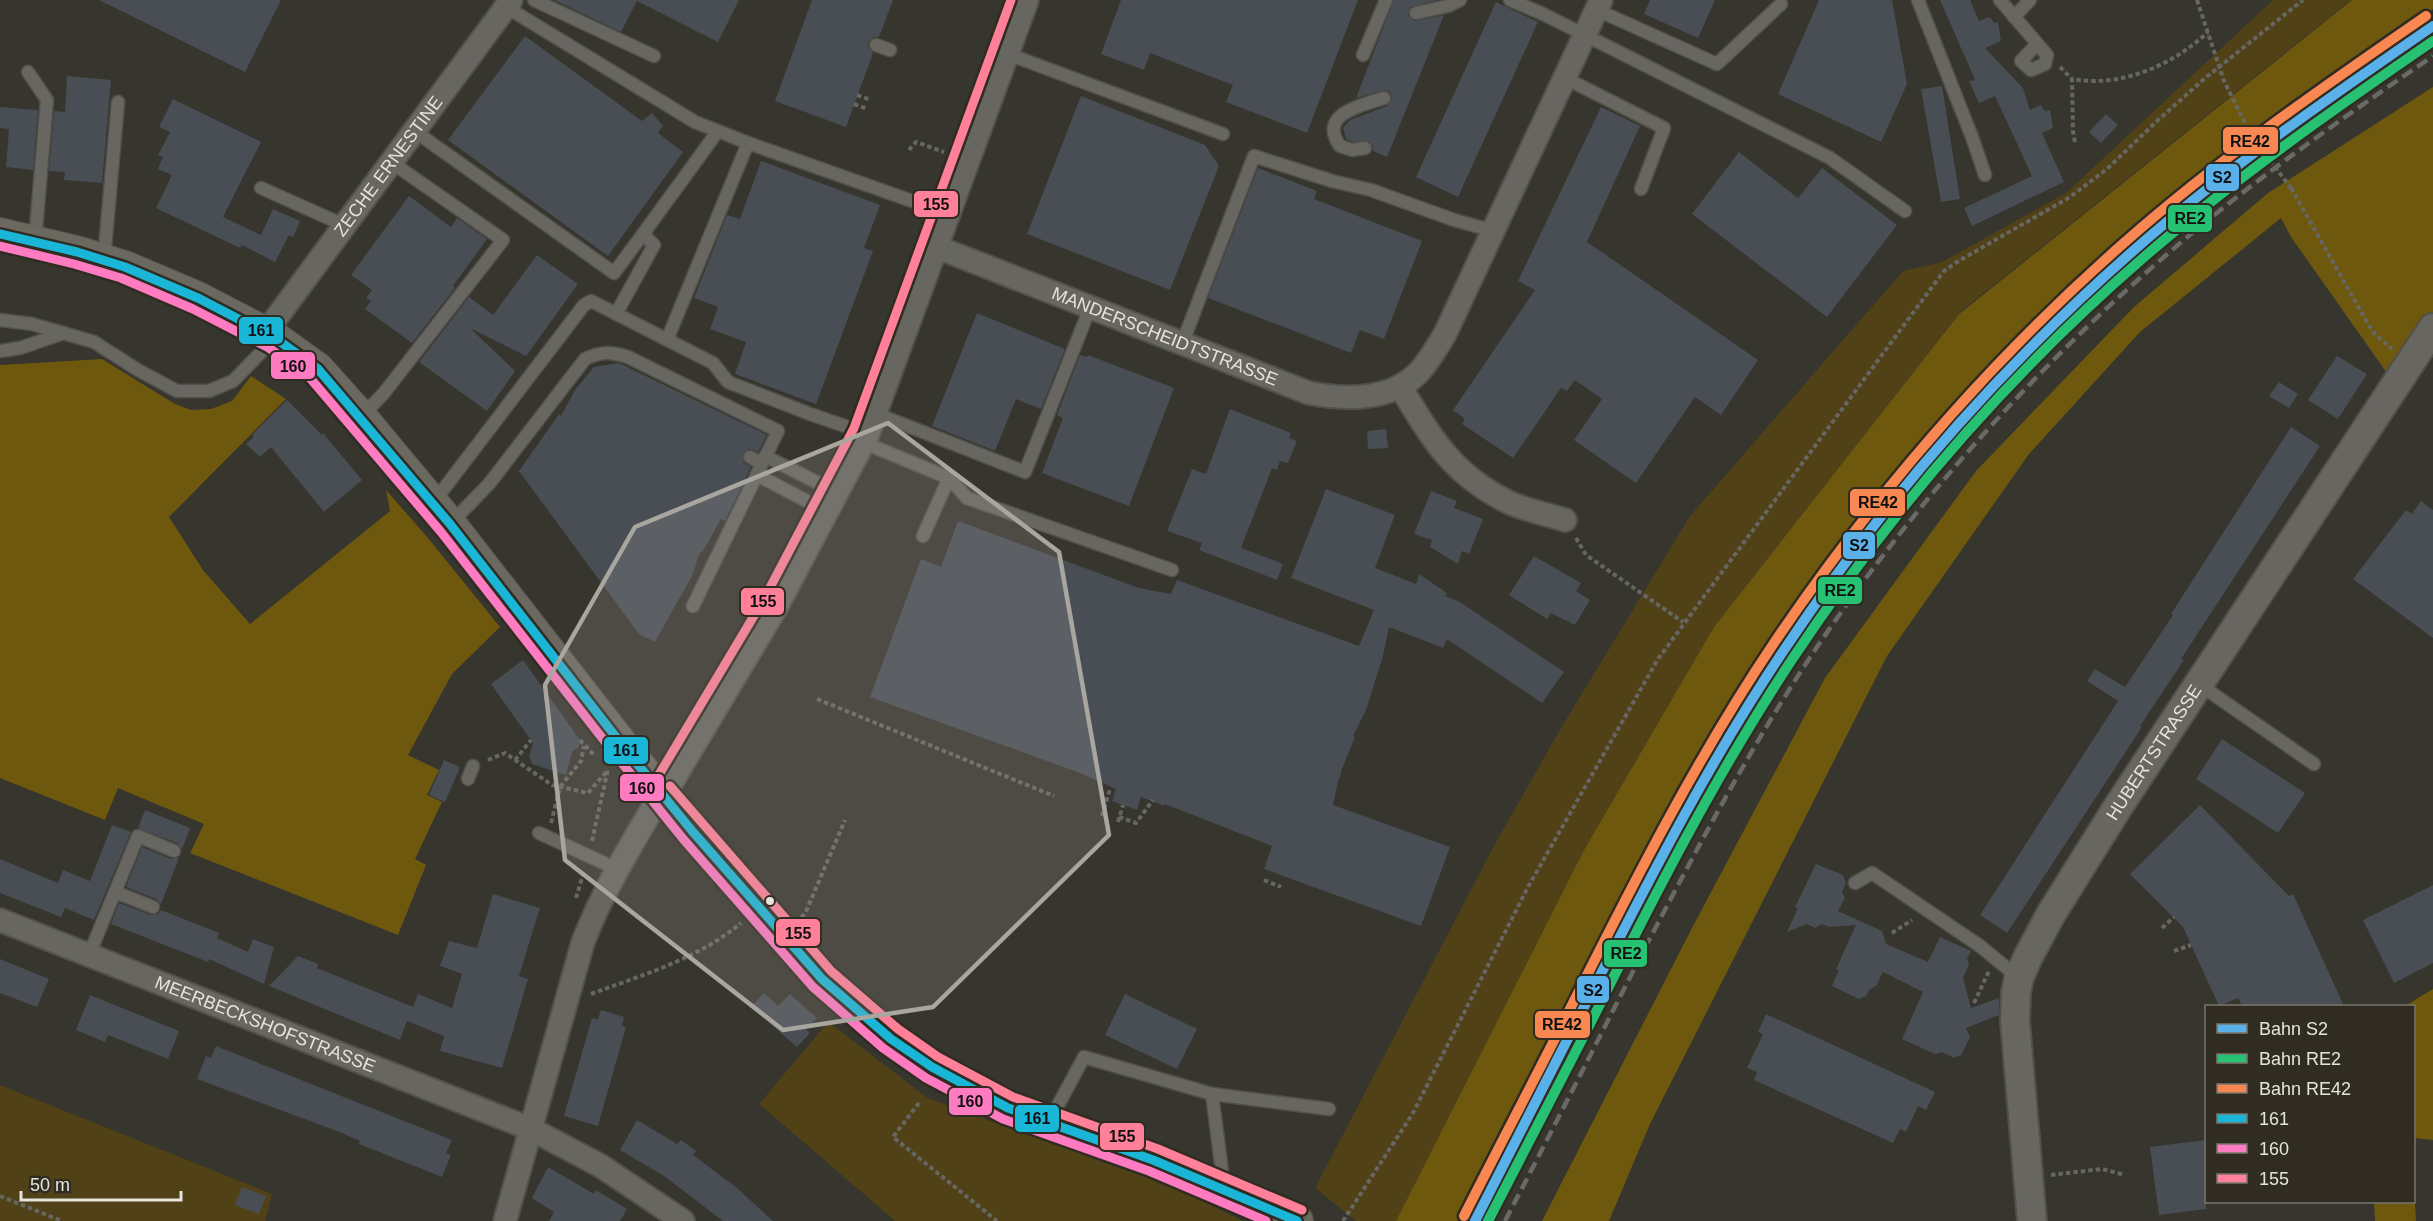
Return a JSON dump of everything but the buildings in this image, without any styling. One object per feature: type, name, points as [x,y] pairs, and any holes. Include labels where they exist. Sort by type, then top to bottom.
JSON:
[{"type":"main road","points":[[0,234],[104,260],[198,298],[270,335],[318,369],[362,417],[442,513],[661,794],[822,979],[891,1039],[932,1066],[1008,1108],[1153,1160],[1297,1221]]},
{"type":"street","points":[[505,1221],[565,1003],[587,933],[617,869],[774,605],[866,429],[1024,0]]},
{"type":"street","name":"ZECHE ERNESTINE","points":[[270,335],[344,225],[508,3]]},
{"type":"street","name":"MANDERSCHEIDTSTRASSE","points":[[934,246],[1310,393],[1332,398],[1355,398],[1378,394],[1400,386],[1418,373],[1445,334],[1599,5]]},
{"type":"street","name":"HUBERTSTRASSE","points":[[2032,1221],[2015,1021],[2016,992],[2026,959],[2116,810],[2433,328]]},
{"type":"street","points":[[1400,386],[1433,441],[1449,460],[1508,502],[1565,520]]},
{"type":"street","name":"MEERBECKSHOFSTRASSE","points":[[0,920],[531,1129],[601,1166],[683,1221]]},
{"type":"lane","points":[[534,0],[654,56]]},
{"type":"lane","points":[[1363,55],[1386,0]]},
{"type":"lane","points":[[1416,14],[1448,6],[1460,0]]},
{"type":"lane","points":[[1510,0],[1585,35],[1830,158],[1905,211]]},
{"type":"lane","points":[[1918,0],[1965,117],[1985,175]]},
{"type":"lane","points":[[2000,0],[2037,44]]},
{"type":"lane","points":[[2014,17],[2030,0]]},
{"type":"lane","points":[[508,3],[695,122],[946,213]]},
{"type":"lane","points":[[1599,5],[1717,64],[1780,4]]},
{"type":"lane","points":[[876,45],[890,50]]},
{"type":"lane","points":[[1004,52],[1223,134]]},
{"type":"lane","points":[[28,72],[47,100],[35,241]]},
{"type":"lane","points":[[1565,78],[1664,128],[1641,189]]},
{"type":"lane","points":[[1365,148],[1345,149],[1335,140],[1334,126],[1341,116],[1352,109],[1384,98]]},
{"type":"lane","points":[[104,260],[118,102]]},
{"type":"lane","points":[[413,130],[614,273],[718,131]]},
{"type":"lane","points":[[667,340],[748,143]]},
{"type":"lane","points":[[1182,344],[1254,156],[1332,181],[1371,190],[1454,220],[1494,231]]},
{"type":"lane","points":[[362,417],[384,393],[503,240],[391,162]]},
{"type":"lane","points":[[261,188],[344,225]]},
{"type":"lane","points":[[616,314],[654,245],[643,234]]},
{"type":"lane","points":[[442,513],[584,305],[591,301],[713,363],[728,382],[810,414],[1024,472],[1090,308]]},
{"type":"lane","points":[[0,320],[32,324],[94,342],[177,391],[209,391],[233,381],[270,335]]},
{"type":"lane","points":[[0,351],[20,348],[64,333]]},
{"type":"lane","points":[[442,513],[489,484],[585,359],[597,353],[610,351],[628,357],[778,431],[757,466],[693,606]]},
{"type":"lane","points":[[866,429],[949,478],[967,498],[1172,570]]},
{"type":"lane","points":[[757,466],[829,501]]},
{"type":"lane","points":[[757,466],[829,501]]},
{"type":"lane","points":[[741,474],[757,466]]},
{"type":"lane","points":[[923,536],[949,478]]},
{"type":"lane","points":[[2200,685],[2314,764]]},
{"type":"lane","points":[[468,778],[473,766]]},
{"type":"lane","points":[[544,835],[617,869]]},
{"type":"lane","points":[[89,955],[138,837],[174,851]]},
{"type":"lane","points":[[1855,883],[1872,873],[1980,946],[2019,978]]},
{"type":"lane","points":[[115,892],[153,907]]},
{"type":"lane","points":[[1049,1123],[1083,1056],[1212,1094],[1329,1109]]},
{"type":"lane","points":[[1212,1094],[1225,1191]]},
{"type":"path","points":[[2197,0],[2219,69],[2234,105],[2252,137],[2291,188],[2375,334],[2383,343],[2411,361]]},
{"type":"path","points":[[1343,1221],[1405,1127],[1528,887],[1638,691],[1683,622],[1944,271],[2085,186],[2124,154],[2204,79],[2303,0]]},
{"type":"path","points":[[2075,142],[2072,79],[2098,80],[2128,76],[2154,68],[2189,50],[2208,32]]},
{"type":"path","points":[[858,95],[871,100]]},
{"type":"path","points":[[854,104],[868,109]]},
{"type":"path","points":[[909,150],[916,142],[965,160]]},
{"type":"path","points":[[1565,520],[1586,555],[1683,622]]},
{"type":"path","points":[[817,699],[1054,796]]},
{"type":"path","points":[[515,760],[531,740]]},
{"type":"path","points":[[544,835],[560,787],[581,761],[585,745],[580,740]]},
{"type":"path","points":[[473,766],[505,753],[552,785],[588,793],[626,750]]},
{"type":"path","points":[[1102,816],[1109,792],[1114,793]]},
{"type":"path","points":[[1124,805],[1119,819],[1136,823],[1153,800]]},
{"type":"path","points":[[782,934],[805,914],[845,820]]},
{"type":"path","points":[[1264,880],[1281,887]]},
{"type":"path","points":[[565,1003],[684,958],[723,938],[759,907]]},
{"type":"path","points":[[1892,933],[1927,910]]},
{"type":"path","points":[[2162,928],[2174,917]]},
{"type":"path","points":[[2175,951],[2191,945]]},
{"type":"path","points":[[1974,1003],[1994,959]]},
{"type":"path","points":[[919,1103],[892,1137],[997,1221]]},
{"type":"path","points":[[2059,1174],[2102,1169],[2125,1175]]},
{"type":"path","points":[[0,1196],[62,1221]]},
{"type":"highlighted area","points":[[888,423],[1059,552],[1109,835],[933,1007],[783,1030],[565,860],[545,685],[635,527]]},
{"type":"shaded area","points":[[2273,0],[2351,0],[1961,311],[1714,627],[1584,850],[1396,1221],[1356,1221],[1315,1188],[1496,842],[1561,728],[1690,516],[1903,271],[1942,262],[2066,193]]},
{"type":"shaded area","points":[[2352,0],[2433,0],[2433,9],[2272,119],[2165,203],[2033,325],[1880,491],[1761,657],[1642,860],[1458,1221],[1396,1221],[1584,850],[1714,627],[1959,314]]},
{"type":"shaded area","points":[[2433,87],[2433,326],[2394,383],[2291,237],[2281,218],[2140,332],[2029,454],[1887,656],[1650,1124],[1609,1221],[1542,1221],[1693,926],[1825,678],[1976,471],[2134,307],[2268,193]]},
{"type":"shaded area","points":[[102,359],[175,404],[191,410],[211,409],[232,401],[251,376],[286,399],[169,517],[203,570],[250,624],[390,511],[386,490],[500,627],[452,674],[408,755],[439,770],[427,795],[442,802],[415,859],[426,865],[398,935],[190,853],[204,824],[118,788],[105,820],[0,778],[0,365]]},
{"type":"shaded area","points":[[2433,989],[2433,1140],[2415,1138],[2415,1005],[2407,1005]]},
{"type":"shaded area","points":[[828,1022],[928,1098],[1180,1190],[1243,1221],[895,1221],[759,1104]]},
{"type":"shaded area","points":[[0,1085],[272,1194],[265,1221],[0,1221]]},
{"type":"shaded area","points":[[2374,1203],[2415,1203],[2416,1221],[2375,1221]]},
{"type":"railway","points":[[1505,1221],[1647,944],[1747,760],[1813,653],[1901,532],[1949,474],[2051,363],[2160,260],[2270,171],[2433,56]]},
{"type":"rail line","name":"RE42","points":[[1464,1216],[1645,863],[1719,729],[1774,643],[1852,534],[1937,431],[1981,382],[2076,287],[2125,242],[2234,153],[2426,16]]},
{"type":"rail line","name":"S2","points":[[1475,1221],[1655,869],[1704,780],[1784,650],[1861,542],[1902,490],[1945,439],[2036,342],[2133,251],[2242,162],[2433,26]]},
{"type":"rail line","name":"RE2","points":[[1488,1221],[1662,883],[1738,746],[1793,658],[1831,603],[1911,497],[1999,397],[2094,302],[2143,258],[2249,173],[2433,41]]},
{"type":"transit line","name":"155","points":[[651,788],[764,599],[854,428],[1011,0]]},
{"type":"transit line","name":"161","points":[[0,234],[77,252],[125,267],[198,298],[275,338],[318,369],[450,524],[626,750],[693,832],[822,979],[891,1039],[932,1067],[1008,1108],[1153,1160],[1297,1221]]},
{"type":"transit line","name":"160","points":[[0,246],[121,278],[193,309],[269,348],[310,378],[441,532],[684,840],[813,987],[883,1048],[926,1078],[1003,1119],[1149,1171],[1266,1221]]},
{"type":"transit line","name":"155","points":[[670,786],[831,971],[898,1029],[938,1057],[1013,1097],[1158,1149],[1302,1210]]}]
